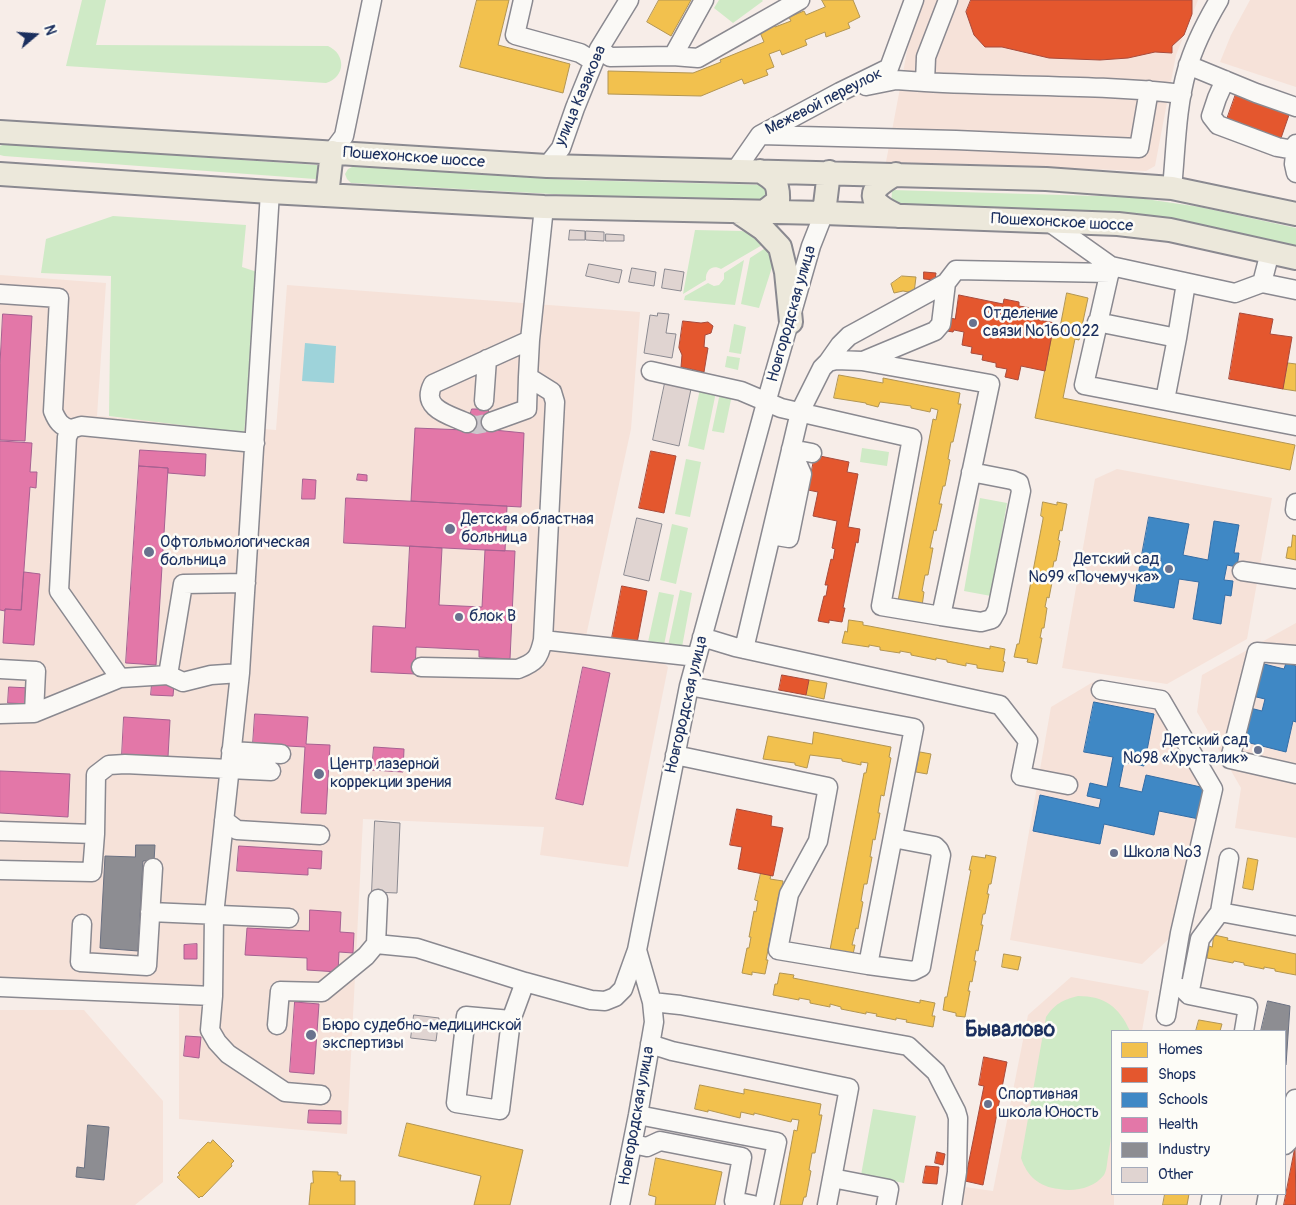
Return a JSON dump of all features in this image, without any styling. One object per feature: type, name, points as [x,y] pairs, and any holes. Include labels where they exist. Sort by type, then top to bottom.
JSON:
[{"type":"main road","name":"Пошехонское шоссе","points":[[0,132],[547,166],[1046,179],[1172,188],[1296,214]]},
{"type":"main road","points":[[327,195],[332,152]]},
{"type":"main road","points":[[760,172],[773,180],[779,189],[778,201],[764,212]]},
{"type":"main road","points":[[824,213],[829,172]]},
{"type":"main road","name":"Пошехонское шоссе","points":[[0,174],[270,192],[544,207],[824,213],[1118,224],[1170,230],[1296,258]]},
{"type":"main road","points":[[896,174],[880,183],[875,191],[874,199],[881,208],[898,216]]},
{"type":"main road","points":[[738,212],[763,229],[780,247],[786,272],[790,322]]},
{"type":"street","points":[[332,152],[344,136],[372,0]]},
{"type":"street","points":[[523,0],[515,35],[580,53],[610,57],[673,56],[698,58],[800,0]]},
{"type":"street","name":"улица Казакова","points":[[547,166],[561,148],[596,55],[629,0]]},
{"type":"street","points":[[673,56],[704,0]]},
{"type":"street","name":"Межевой переулок","points":[[734,172],[760,135],[889,68],[914,0]]},
{"type":"street","points":[[925,82],[926,57],[948,0]]},
{"type":"street","points":[[1172,188],[1182,94],[1188,65],[1201,33],[1219,0]]},
{"type":"street","points":[[1188,65],[1263,96],[1296,107]]},
{"type":"street","points":[[840,92],[896,80],[983,85],[1072,86],[1149,90],[1182,94]]},
{"type":"street","points":[[1226,80],[1211,116],[1214,121],[1277,147],[1295,147],[1294,164],[1296,173]]},
{"type":"street","points":[[760,135],[986,141],[1139,148],[1149,90]]},
{"type":"street","points":[[270,192],[240,673],[214,915],[213,996],[210,1030],[228,1054],[285,1092],[321,1095]]},
{"type":"street","points":[[491,422],[527,408],[530,340],[544,207]]},
{"type":"street","name":"Новгородская улица","points":[[620,1205],[654,1022],[652,1002],[637,950],[689,686],[766,403],[812,246],[824,213]]},
{"type":"street","points":[[1049,222],[1110,270]]},
{"type":"street","points":[[1262,283],[1270,252]]},
{"type":"street","points":[[744,650],[800,412],[822,368],[849,336],[946,283],[956,270],[1110,270],[1186,282],[1235,293],[1262,283],[1296,290]]},
{"type":"street","points":[[1110,270],[1084,384],[1296,426]]},
{"type":"street","points":[[1166,400],[1186,282]]},
{"type":"street","points":[[862,361],[935,331],[940,324],[946,283]]},
{"type":"street","points":[[0,294],[59,298],[53,411],[57,421],[66,428],[71,429],[81,426],[255,442]]},
{"type":"street","points":[[1097,322],[1177,338]]},
{"type":"street","points":[[467,423],[439,411],[430,402],[429,392],[432,384],[530,340]]},
{"type":"street","points":[[484,401],[487,359]]},
{"type":"street","points":[[828,362],[836,360],[862,361],[990,384],[941,616]]},
{"type":"street","points":[[651,371],[741,391],[781,408],[912,438],[881,606],[982,622],[992,619],[997,610],[1021,491],[1019,483],[1012,480],[971,472]]},
{"type":"street","points":[[421,667],[518,669],[530,664],[540,655],[543,640],[555,402],[552,392],[528,377]]},
{"type":"street","points":[[71,429],[67,437],[59,592],[120,678]]},
{"type":"street","points":[[792,448],[812,454]]},
{"type":"street","points":[[1296,503],[1296,510]]},
{"type":"street","points":[[1242,571],[1296,579]]},
{"type":"street","points":[[168,675],[184,584],[246,583]]},
{"type":"street","points":[[702,636],[744,650],[1000,705],[1028,741],[1021,776],[1068,785]]},
{"type":"street","points":[[543,640],[696,656]]},
{"type":"street","points":[[1296,655],[1257,652],[1230,759],[1296,774]]},
{"type":"street","points":[[0,669],[36,671],[34,714]]},
{"type":"street","points":[[0,714],[34,714],[120,678],[168,675],[183,682],[210,675],[240,673]]},
{"type":"street","points":[[689,686],[914,728],[868,965]]},
{"type":"street","points":[[1101,690],[1161,700],[1213,789],[1180,933],[1166,1016]]},
{"type":"street","points":[[0,870],[92,872],[96,834],[96,775],[109,765],[230,760],[281,754]]},
{"type":"street","points":[[675,755],[828,787],[818,841],[789,894],[778,950],[913,971],[921,967],[941,855],[935,846],[893,838]]},
{"type":"street","points":[[230,760],[271,771]]},
{"type":"street","points":[[224,820],[237,830],[320,835]]},
{"type":"street","points":[[0,831],[96,834]]},
{"type":"street","points":[[1189,995],[1200,939],[1220,912],[1229,858]]},
{"type":"street","points":[[82,924],[80,962],[147,966],[154,868]]},
{"type":"street","points":[[277,1025],[280,991],[322,992],[366,956],[376,944],[378,899]]},
{"type":"street","points":[[150,912],[289,918]]},
{"type":"street","points":[[1220,912],[1296,926]]},
{"type":"street","points":[[376,944],[417,948],[525,982],[591,1000],[605,1001],[615,997],[623,989],[637,950]]},
{"type":"street","points":[[1172,980],[1189,995],[1248,1007],[1244,1030]]},
{"type":"street","points":[[511,1020],[466,1016],[456,1102],[500,1110],[511,1020],[525,982]]},
{"type":"street","points":[[0,986],[213,996]]},
{"type":"street","points":[[652,1002],[680,1005],[908,1046],[936,1072],[956,1111],[958,1118],[955,1204]]},
{"type":"street","points":[[650,1044],[672,1051],[849,1088],[827,1205]]},
{"type":"street","points":[[1286,1144],[1288,1142],[1292,1099]]},
{"type":"street","points":[[638,1115],[777,1142],[764,1205]]},
{"type":"street","points":[[632,1144],[647,1147],[660,1141],[742,1157],[734,1201],[753,1205]]},
{"type":"street","points":[[832,1178],[889,1189],[886,1205]]},
{"type":"shaded area","points":[[924,0],[1198,0],[1176,55],[1155,166],[1146,171],[886,162],[908,46]]},
{"type":"shaded area","points":[[1250,0],[1296,0],[1296,87],[1220,62],[1231,35]]},
{"type":"shaded area","points":[[0,275],[106,283],[97,416],[276,430],[287,285],[640,312],[631,429],[583,650],[659,658],[668,667],[628,867],[540,855],[544,827],[363,819],[347,1134],[179,1119],[179,1003],[0,985]]},
{"type":"shaded area","name":"Детский сад №99 «Почемучка»","points":[[1117,469],[1272,498],[1247,639],[1167,684],[1062,668],[1095,479]]},
{"type":"shaded area","name":"Детский сад №98 «Хрусталик»","points":[[1296,623],[1296,838],[1235,828],[1241,788],[1197,712],[1202,675]]},
{"type":"shaded area","name":"Школа №3","points":[[1093,682],[1170,694],[1217,784],[1188,921],[1142,964],[1010,940],[1051,707]]},
{"type":"shaded area","points":[[1071,977],[1149,991],[1142,1030],[1111,1030],[1111,1195],[1114,1195],[1114,1205],[962,1205],[965,1187],[993,1191],[1028,1015]]},
{"type":"shaded area","points":[[0,1010],[84,1010],[163,1101],[163,1182],[135,1205],[0,1205]]},
{"type":"green space","points":[[82,0],[106,0],[96,45],[328,46],[338,54],[341,60],[340,71],[333,80],[326,83],[66,66]]},
{"type":"green space","points":[[719,0],[763,1],[733,23],[714,8]]},
{"type":"green space","points":[[5,144],[317,165],[321,169],[320,177],[315,179],[0,155],[0,146]]},
{"type":"green space","points":[[354,166],[571,180],[768,185],[767,203],[351,183],[345,174],[348,169]]},
{"type":"green space","points":[[892,190],[1132,197],[1200,207],[1296,228],[1296,246],[1197,224],[1129,214],[891,206]]},
{"type":"green space","points":[[113,216],[246,225],[242,267],[260,273],[244,433],[109,416],[111,276],[41,273],[46,239]]},
{"type":"green space","points":[[695,230],[742,231],[754,236],[764,244],[721,269],[715,267],[710,269],[706,280],[683,294]]},
{"type":"green space","points":[[767,247],[774,261],[759,308],[741,304],[750,258]]},
{"type":"green space","points":[[744,260],[735,305],[684,300],[685,296],[708,283],[714,286],[719,285],[724,279],[724,273]]},
{"type":"green space","points":[[734,324],[746,327],[741,354],[729,352]]},
{"type":"green space","points":[[727,356],[740,358],[738,370],[725,367]]},
{"type":"green space","points":[[700,389],[716,392],[704,450],[688,446]]},
{"type":"green space","points":[[720,393],[732,395],[724,433],[712,431]]},
{"type":"green space","points":[[862,448],[889,452],[887,466],[860,462]]},
{"type":"green space","points":[[686,459],[701,462],[690,517],[675,514]]},
{"type":"green space","points":[[980,498],[1007,503],[991,596],[964,591]]},
{"type":"green space","points":[[672,524],[688,528],[676,584],[660,580]]},
{"type":"green space","points":[[680,590],[692,593],[682,647],[668,646]]},
{"type":"green space","points":[[659,592],[674,595],[664,645],[648,642]]},
{"type":"green space","points":[[1078,996],[1088,997],[1110,1004],[1121,1015],[1130,1030],[1111,1030],[1111,1134],[1105,1173],[1090,1186],[1065,1190],[1045,1186],[1035,1180],[1030,1175],[1021,1158],[1046,1017],[1059,1003]]},
{"type":"green space","points":[[873,1109],[916,1116],[904,1183],[861,1175]]},
{"type":"water","points":[[305,343],[336,346],[334,383],[302,381]]},
{"type":"building: Homes","points":[[477,0],[509,0],[498,45],[570,64],[563,93],[460,67]]},
{"type":"building: Homes","points":[[659,0],[691,0],[671,36],[647,22]]},
{"type":"building: Homes","points":[[822,0],[853,0],[860,17],[848,23],[850,28],[826,37],[825,32],[805,40],[807,45],[782,55],[780,50],[769,54],[774,67],[766,70],[768,75],[744,84],[742,79],[701,96],[608,94],[608,71],[693,73],[764,42],[759,30],[774,24],[775,27],[791,21],[789,17],[804,11],[806,15],[825,7]]},
{"type":"building: Homes","points":[[902,276],[916,277],[914,293],[903,291],[894,293],[891,284]]},
{"type":"building: Homes","points":[[1067,293],[1088,298],[1079,340],[1075,339],[1063,398],[1295,445],[1290,470],[1035,418],[1052,335],[1058,336]]},
{"type":"building: Homes","points":[[1288,363],[1296,364],[1296,391],[1283,389]]},
{"type":"building: Homes","points":[[839,375],[883,383],[883,378],[960,393],[958,404],[961,404],[953,442],[951,442],[945,486],[943,486],[939,504],[942,504],[930,548],[933,548],[928,575],[925,575],[922,606],[898,601],[933,419],[936,420],[938,410],[931,408],[930,412],[911,408],[911,406],[880,402],[878,407],[866,403],[834,398]]},
{"type":"building: Homes","points":[[1043,502],[1057,505],[1057,502],[1067,504],[1062,531],[1060,530],[1058,540],[1060,541],[1056,561],[1054,561],[1049,598],[1047,597],[1045,607],[1047,608],[1044,628],[1042,628],[1040,638],[1042,638],[1037,664],[1027,662],[1028,659],[1014,657],[1017,644],[1019,644],[1043,519],[1041,516]]},
{"type":"building: Homes","points":[[1293,535],[1296,536],[1296,560],[1286,558],[1288,547],[1291,547]]},
{"type":"building: Homes","points":[[849,620],[863,622],[863,625],[990,649],[990,646],[1005,649],[1003,672],[977,668],[977,665],[966,663],[966,666],[947,662],[947,660],[936,658],[936,660],[911,655],[911,653],[900,651],[900,653],[880,650],[880,647],[869,645],[869,647],[842,643],[845,631],[847,632]]},
{"type":"building: Homes","points":[[809,680],[827,683],[824,699],[806,695]]},
{"type":"building: Homes","points":[[814,732],[891,747],[889,757],[891,758],[884,796],[881,795],[878,813],[880,813],[875,840],[873,839],[867,884],[864,884],[858,929],[856,928],[852,945],[855,945],[852,959],[829,955],[864,773],[866,773],[868,763],[861,762],[861,765],[842,761],[842,759],[810,755],[807,768],[795,765],[795,763],[763,759],[768,736],[812,744]]},
{"type":"building: Homes","points":[[920,752],[931,754],[927,774],[916,772]]},
{"type":"building: Homes","points":[[986,855],[996,857],[991,884],[989,884],[987,894],[989,894],[985,914],[983,914],[981,925],[983,925],[978,951],[976,950],[974,961],[976,961],[972,982],[970,981],[968,991],[970,991],[965,1017],[956,1016],[956,1013],[943,1010],[945,997],[947,997],[972,856],[985,858]]},
{"type":"building: Homes","points":[[1248,858],[1258,860],[1253,890],[1243,888]]},
{"type":"building: Homes","points":[[761,873],[771,875],[770,879],[783,881],[766,960],[768,960],[765,974],[752,972],[752,975],[742,973],[747,948],[749,948],[754,911],[756,912],[758,901],[755,900]]},
{"type":"building: Homes","points":[[1214,935],[1228,938],[1227,940],[1296,954],[1296,975],[1275,971],[1275,969],[1244,965],[1244,963],[1234,961],[1233,963],[1207,958],[1209,946],[1212,947]]},
{"type":"building: Homes","points":[[1004,954],[1021,957],[1018,970],[1002,967]]},
{"type":"building: Homes","points":[[780,973],[794,975],[793,978],[920,1003],[920,1000],[935,1003],[932,1016],[935,1016],[933,1027],[906,1022],[907,1020],[876,1016],[877,1014],[866,1012],[866,1014],[841,1009],[841,1007],[830,1004],[830,1007],[810,1003],[810,1000],[773,995]]},
{"type":"building: Homes","points":[[1199,1020],[1222,1024],[1220,1030],[1196,1030]]},
{"type":"building: Homes","points":[[700,1085],[744,1094],[744,1089],[821,1104],[819,1115],[822,1115],[815,1153],[812,1153],[806,1197],[804,1197],[802,1205],[780,1205],[794,1130],[797,1131],[799,1120],[792,1119],[791,1122],[754,1113],[754,1115],[741,1112],[740,1118],[708,1110],[708,1112],[695,1109]]},
{"type":"building: Homes","points":[[407,1123],[523,1150],[510,1205],[474,1205],[481,1176],[399,1156]]},
{"type":"building: Homes","points":[[213,1140],[234,1161],[231,1164],[232,1166],[199,1198],[177,1177],[180,1175],[178,1173],[208,1142],[210,1143]]},
{"type":"building: Homes","points":[[656,1158],[722,1172],[715,1205],[655,1205],[656,1197],[649,1195]]},
{"type":"building: Homes","points":[[313,1171],[338,1172],[338,1175],[341,1175],[340,1181],[355,1181],[355,1205],[309,1205]]},
{"type":"building: Homes","points":[[1165,1195],[1189,1195],[1187,1205],[1163,1205]]},
{"type":"building: Shops","points":[[971,0],[1192,0],[1192,14],[1184,35],[1172,46],[1172,53],[1155,52],[1128,58],[1100,60],[1049,58],[1002,47],[985,47],[974,35],[966,12]]},
{"type":"building: Shops","points":[[1237,91],[1290,112],[1280,141],[1226,122]]},
{"type":"building: Shops","points":[[924,272],[936,273],[935,280],[924,279]]},
{"type":"building: Shops","points":[[959,295],[1003,304],[1004,299],[1019,302],[1019,306],[1031,308],[1029,318],[1060,324],[1058,336],[1052,334],[1045,371],[1021,366],[1018,380],[1005,377],[1007,369],[996,367],[996,363],[982,360],[983,355],[971,353],[972,347],[962,345],[964,332],[947,331],[950,318],[955,319]]},
{"type":"building: Shops","points":[[1240,313],[1273,319],[1270,334],[1292,337],[1283,389],[1229,379]]},
{"type":"building: Shops","points":[[683,321],[708,322],[713,326],[711,333],[705,335],[704,347],[708,348],[704,372],[681,367],[682,355],[679,348]]},
{"type":"building: Shops","points":[[651,451],[676,456],[664,513],[639,508]]},
{"type":"building: Shops","points":[[815,455],[849,462],[847,472],[858,474],[848,527],[860,529],[843,608],[845,608],[842,622],[829,620],[829,623],[818,621],[824,596],[826,596],[828,585],[825,585],[831,559],[833,560],[835,549],[832,548],[837,521],[813,516],[818,492],[808,490]]},
{"type":"building: Shops","points":[[622,586],[647,591],[637,643],[612,638]]},
{"type":"building: Shops","points":[[782,675],[809,680],[806,695],[779,690]]},
{"type":"building: Shops","points":[[737,809],[772,816],[771,826],[783,828],[773,876],[738,869],[742,847],[730,845]]},
{"type":"building: Shops","points":[[984,1057],[1007,1062],[983,1185],[965,1181],[984,1086],[979,1085]]},
{"type":"building: Shops","points":[[1295,1147],[1296,1205],[1284,1205]]},
{"type":"building: Shops","points":[[937,1152],[945,1154],[943,1165],[935,1163]]},
{"type":"building: Shops","points":[[926,1166],[939,1167],[937,1184],[923,1183]]},
{"type":"building: Schools","points":[[1149,517],[1189,524],[1183,555],[1208,560],[1214,521],[1239,525],[1234,553],[1239,553],[1237,567],[1227,565],[1224,580],[1233,581],[1231,596],[1225,595],[1221,624],[1193,619],[1199,582],[1179,579],[1174,608],[1134,601],[1140,564],[1160,568],[1161,558],[1142,555]]},
{"type":"building: Schools","points":[[1260,663],[1284,669],[1286,663],[1296,666],[1296,722],[1293,721],[1286,752],[1242,741],[1250,708],[1262,711],[1265,699],[1252,696]]},
{"type":"building: Schools","points":[[1094,702],[1154,714],[1144,766],[1124,762],[1119,787],[1142,792],[1146,775],[1210,789],[1204,820],[1159,811],[1154,835],[1104,824],[1100,844],[1033,831],[1040,795],[1099,808],[1101,799],[1087,796],[1090,783],[1107,787],[1113,757],[1084,752]]},
{"type":"building: Health","points":[[3,314],[32,316],[25,441],[0,440],[0,364]]},
{"type":"building: Health","points":[[472,409],[488,409],[494,430],[524,433],[521,507],[411,501],[415,428],[465,430]]},
{"type":"building: Health","points":[[0,441],[32,443],[30,472],[37,472],[36,488],[30,487],[21,610],[0,610]]},
{"type":"building: Health","points":[[140,450],[206,454],[205,476],[168,473],[168,468],[139,466]]},
{"type":"building: Health","points":[[139,466],[168,468],[156,665],[126,663]]},
{"type":"building: Health","points":[[358,474],[367,475],[367,481],[357,480]]},
{"type":"building: Health","points":[[303,479],[316,480],[315,499],[302,499]]},
{"type":"building: Health","points":[[346,498],[507,506],[505,551],[344,543]]},
{"type":"building: Health","name":"блок В","points":[[410,546],[442,548],[439,605],[482,607],[485,550],[515,551],[510,659],[479,657],[479,650],[416,647],[415,674],[371,672],[373,626],[405,628]]},
{"type":"building: Health","points":[[24,572],[40,574],[34,645],[3,643],[5,609],[21,610]]},
{"type":"building: Health","points":[[583,667],[610,673],[583,805],[556,799]]},
{"type":"building: Health","points":[[152,684],[174,685],[173,696],[151,695]]},
{"type":"building: Health","points":[[9,687],[30,688],[29,704],[8,703]]},
{"type":"building: Health","points":[[255,714],[308,717],[306,744],[330,745],[326,814],[301,813],[305,747],[253,744]]},
{"type":"building: Health","points":[[124,717],[170,720],[168,757],[122,755]]},
{"type":"building: Health","points":[[374,747],[404,749],[403,772],[372,770]]},
{"type":"building: Health","points":[[0,771],[70,774],[68,817],[0,813]]},
{"type":"building: Health","points":[[239,846],[322,851],[321,869],[308,868],[308,875],[237,871]]},
{"type":"building: Health","points":[[310,910],[341,912],[340,932],[354,933],[353,953],[339,952],[338,972],[307,970],[307,958],[245,955],[247,928],[309,931]]},
{"type":"building: Health","points":[[197,944],[197,959],[184,959],[184,945]]},
{"type":"building: Health","points":[[295,1002],[319,1004],[314,1074],[290,1072]]},
{"type":"building: Health","points":[[186,1036],[201,1037],[199,1058],[184,1056]]},
{"type":"building: Health","points":[[309,1110],[341,1111],[341,1124],[308,1123]]},
{"type":"building: Industry","points":[[136,845],[155,845],[154,861],[143,861],[138,951],[100,948],[105,856],[135,857]]},
{"type":"building: Industry","points":[[1268,1001],[1290,1006],[1286,1065],[1286,1030],[1261,1030]]},
{"type":"building: Industry","points":[[88,1125],[109,1127],[104,1180],[76,1177],[77,1167],[84,1168]]},
{"type":"building: Other","points":[[570,230],[585,231],[585,240],[569,240]]},
{"type":"building: Other","points":[[586,231],[604,232],[604,241],[586,240]]},
{"type":"building: Other","points":[[606,234],[624,235],[624,241],[606,241]]},
{"type":"building: Other","points":[[589,264],[622,270],[619,283],[586,276]]},
{"type":"building: Other","points":[[632,268],[656,272],[654,286],[629,282]]},
{"type":"building: Other","points":[[665,269],[684,272],[681,291],[662,288]]},
{"type":"building: Other","points":[[658,313],[669,314],[666,333],[676,334],[672,358],[644,353],[650,315],[657,316]]},
{"type":"building: Other","points":[[665,383],[691,389],[679,446],[653,440]]},
{"type":"building: Other","points":[[637,518],[662,524],[649,581],[624,575]]},
{"type":"building: Other","points":[[375,821],[400,823],[397,893],[372,892]]},
{"type":"building: Other","points":[[414,1015],[439,1018],[436,1041],[411,1038]]},
{"type":"tunnel","points":[[467,423],[477,425],[491,422]]},
{"type":"place","name":"Отделение связи №160022","points":[[973,323]]},
{"type":"place","name":"Детская областная больница","points":[[450,529]]},
{"type":"place","name":"Офтольмологическая больница","points":[[149,552]]},
{"type":"place","name":"Детский сад №99 «Почемучка»","points":[[1169,569]]},
{"type":"place","name":"блок В","points":[[459,617]]},
{"type":"place","name":"Детский сад №98 «Хрусталик»","points":[[1258,750]]},
{"type":"place","name":"Центр лазерной коррекции зрения","points":[[319,774]]},
{"type":"place","name":"Школа №3","points":[[1114,853]]},
{"type":"place","name":"Бюро судебно-медицинской экспертизы","points":[[311,1035]]},
{"type":"place","name":"Спортивная школа Юность","points":[[988,1104]]},
{"type":"district","name":"Бывалово","points":[[1010,1031]]}]
